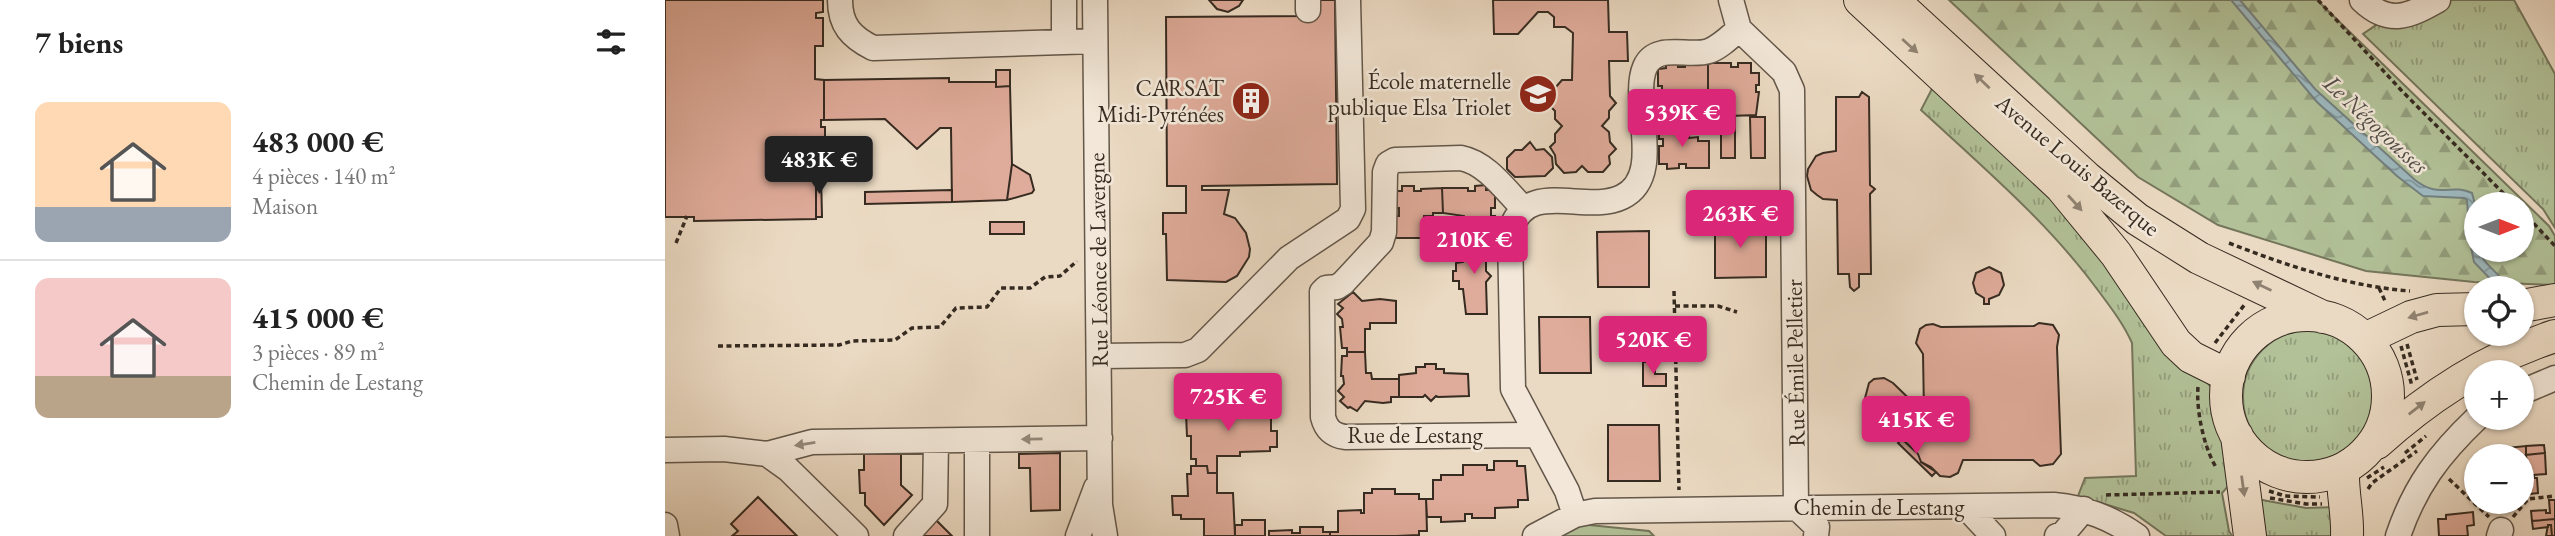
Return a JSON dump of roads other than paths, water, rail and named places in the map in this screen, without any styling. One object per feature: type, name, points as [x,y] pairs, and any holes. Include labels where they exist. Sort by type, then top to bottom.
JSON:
[{"type":"main road","name":"Avenue Louis Bazerque","points":[[1860,0],[2061,187],[2116,254],[2176,343],[2192,357],[2229,376]]},
{"type":"main road","name":"Avenue Louis Bazerque","points":[[1893,0],[2087,178],[2137,219],[2199,258],[2323,317]]},
{"type":"main road","points":[[2534,304],[2555,300]]},
{"type":"main road","points":[[2365,339],[2411,317],[2437,310],[2464,309]]},
{"type":"main road","points":[[2250,536],[2237,436],[2228,407],[2229,376],[2245,345],[2257,333],[2272,324],[2305,315],[2338,321],[2365,339],[2376,354],[2388,387],[2388,405],[2384,423],[2376,439],[2350,476]]},
{"type":"main road","points":[[2347,536],[2348,516],[2342,484],[2421,404],[2479,367],[2507,353],[2555,336]]},
{"type":"main road","points":[[2237,436],[2256,458],[2281,473],[2301,477],[2350,476]]},
{"type":"street","points":[[839,0],[840,15],[846,29],[856,40],[873,48],[1095,41]]},
{"type":"street","points":[[1064,0],[1064,42]]},
{"type":"street","name":"Rue Léonce de Lavergne","points":[[1095,0],[1100,505],[1105,536]]},
{"type":"street","points":[[1099,356],[1185,355],[1198,350],[1289,258],[1348,219],[1353,209],[1348,0]]},
{"type":"street","points":[[1575,515],[1567,491],[1515,395],[1511,380],[1510,232],[1517,215],[1541,202],[1614,200],[1631,191],[1638,183],[1644,161],[1643,79],[1649,61],[1659,54],[1711,50],[1739,29],[1731,0]]},
{"type":"street","points":[[2362,0],[2373,11],[2390,16],[2411,15],[2438,0]]},
{"type":"street","name":"Rue Émile Pelletier","points":[[1739,29],[1784,72],[1791,90],[1796,507]]},
{"type":"street","name":"Rue de Lestang","points":[[1524,209],[1480,165],[1470,160],[1395,160],[1388,164],[1385,172],[1384,232],[1381,242],[1343,283],[1337,287],[1326,288],[1322,292],[1323,417],[1330,431],[1336,436],[1345,437],[1537,435]]},
{"type":"street","points":[[2534,387],[2555,377]]},
{"type":"street","points":[[2399,536],[2415,494],[2432,465],[2466,430]]},
{"type":"street","points":[[665,450],[724,449],[767,454],[811,442],[1100,438]]},
{"type":"street","points":[[977,440],[977,536]]},
{"type":"street","points":[[906,536],[935,504],[936,441]]},
{"type":"street","points":[[767,454],[788,469],[856,536]]},
{"type":"street","name":"Rue Léonce de Lavergne","points":[[1078,536],[1100,477]]},
{"type":"street","name":"Chemin de Lestang","points":[[1535,536],[1575,515],[1595,511],[2054,505],[2084,509],[2104,516],[2137,536]]},
{"type":"street","points":[[1796,507],[1817,527],[1815,536]]},
{"type":"street","points":[[1966,507],[1993,536]]},
{"type":"street","points":[[2057,536],[2063,534],[2084,509]]},
{"type":"street","points":[[665,525],[667,536]]},
{"type":"water","points":[[2231,0],[2240,0],[2315,89],[2415,180],[2431,189],[2470,192],[2464,192],[2464,198],[2423,196],[2397,176],[2317,102]]},
{"type":"water","points":[[2474,262],[2486,262],[2499,276],[2487,276]]},
{"type":"place","name":"École maternelle publique Elsa Triolet","points":[[1538,94]]},
{"type":"place","name":"CARSAT Midi-Pyrénées","points":[[1251,101]]},
{"type":"water label","name":"Le Négogousses","points":[[2376,124]]}]
